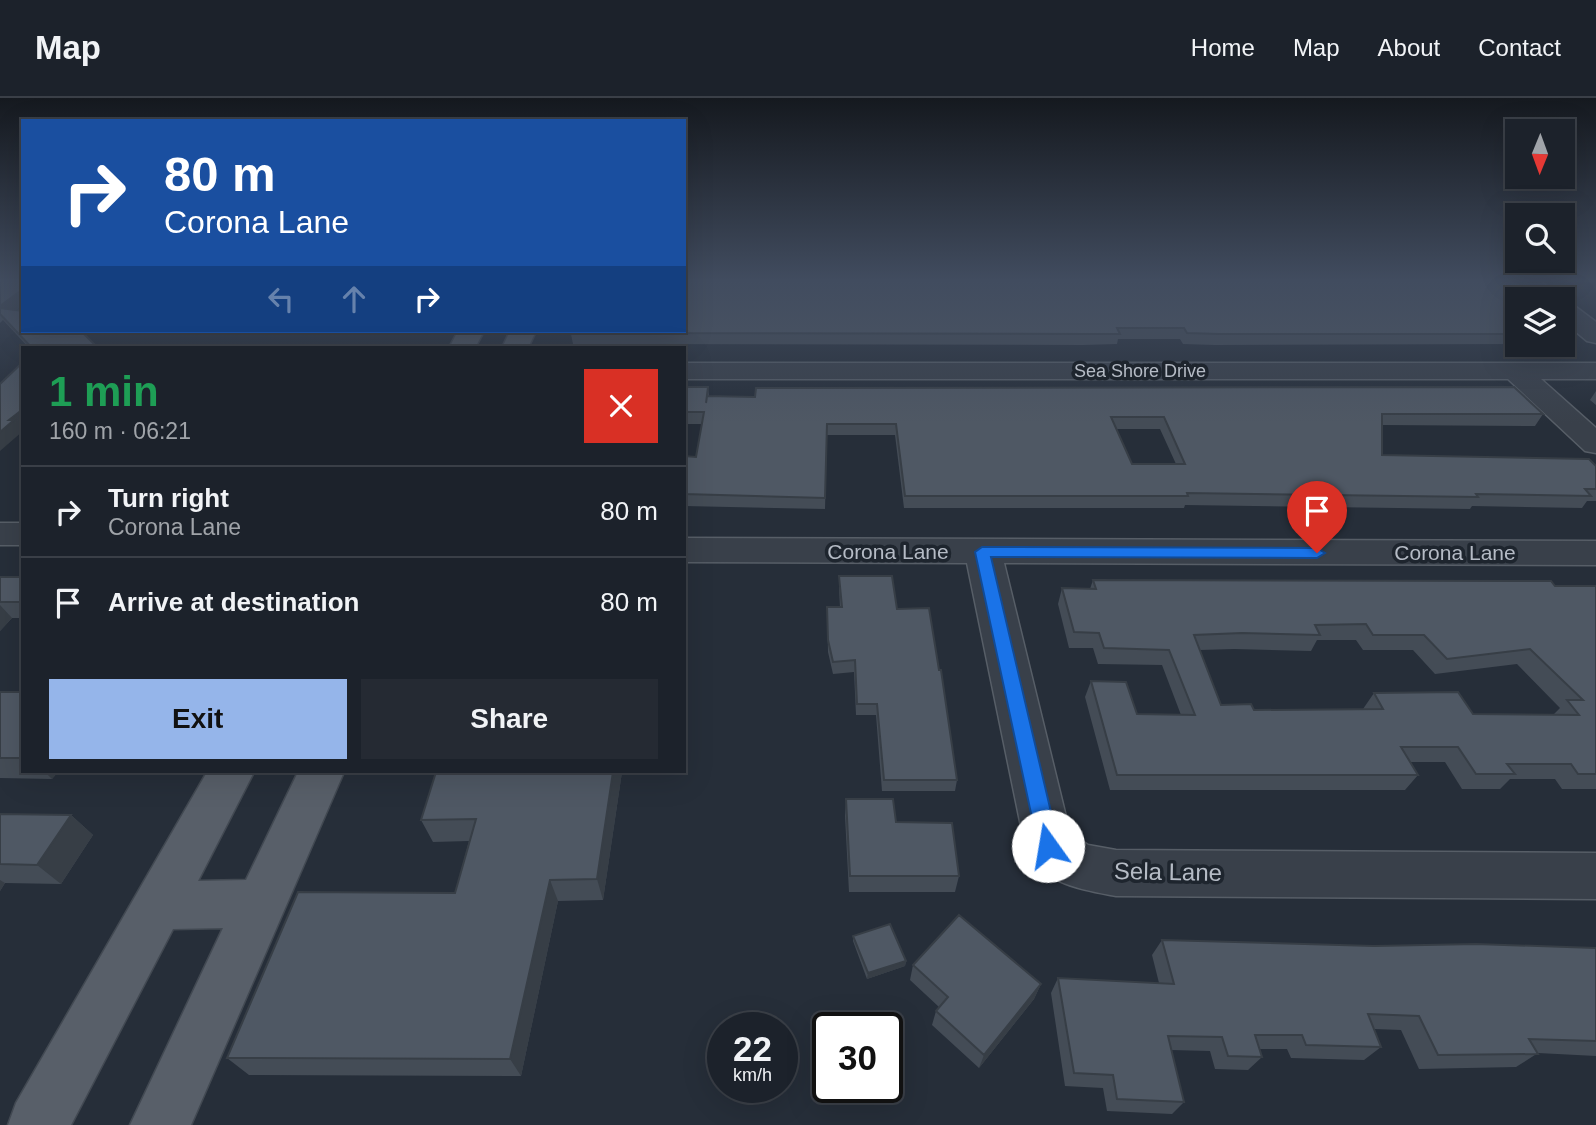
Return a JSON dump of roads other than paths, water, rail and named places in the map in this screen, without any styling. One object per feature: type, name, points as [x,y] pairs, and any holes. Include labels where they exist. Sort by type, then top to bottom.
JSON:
[{"type":"main road","points":[[38,1125],[230,773]]},
{"type":"main road","points":[[159,1125],[321,773]]},
{"type":"main road","points":[[159,905],[261,904]]},
{"type":"street","name":"Sea Shore Drive","points":[[686,371],[1596,371]]},
{"type":"street","points":[[1515,371],[1596,444]]},
{"type":"street","points":[[0,534],[21,534]]},
{"type":"street","name":"Corona Lane","points":[[686,550],[1596,553]]},
{"type":"street","name":"Sela Lane","points":[[982,552],[1048,846],[1077,866],[1116,873],[1596,876]]}]
